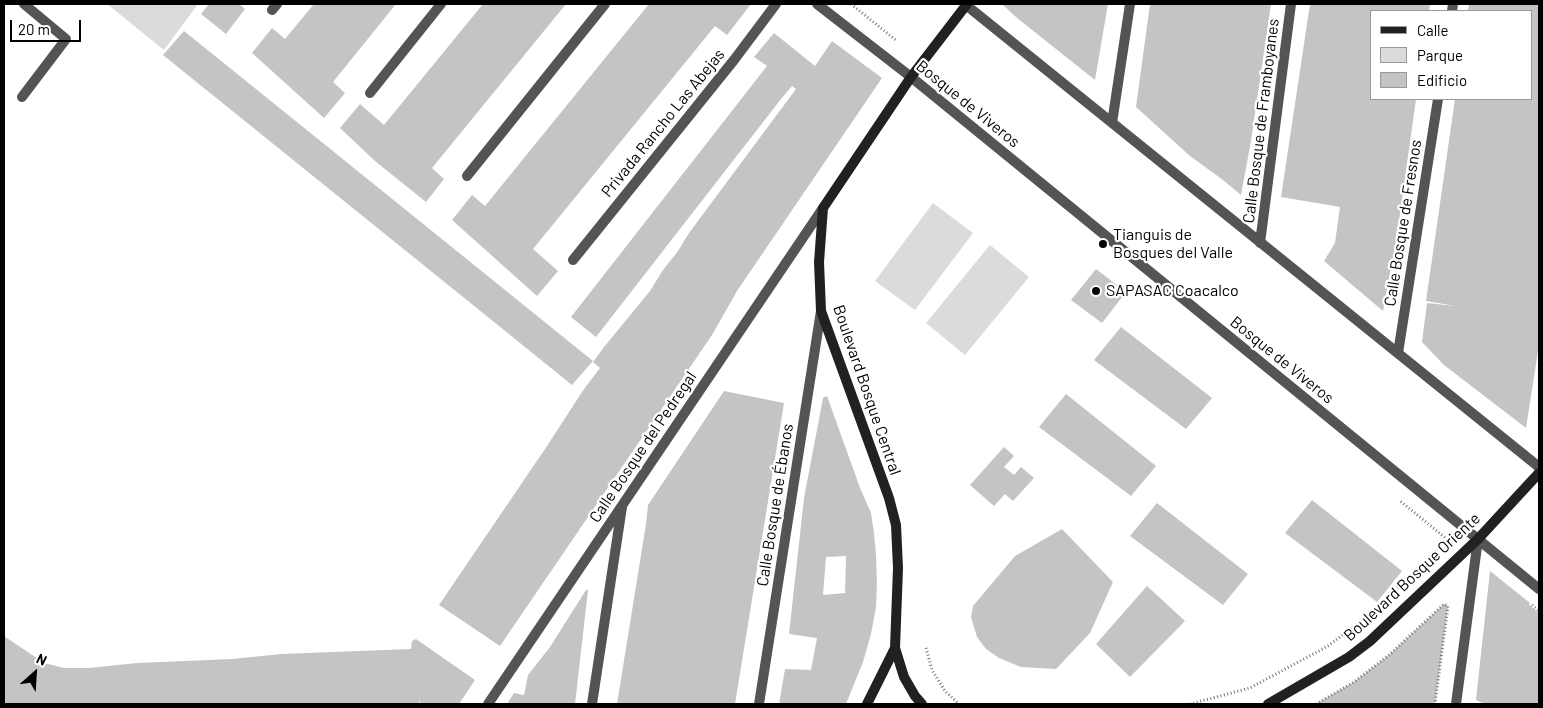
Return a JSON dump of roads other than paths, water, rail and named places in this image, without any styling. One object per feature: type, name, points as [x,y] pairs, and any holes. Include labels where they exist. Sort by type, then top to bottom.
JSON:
[{"type":"street","points":[[22,97],[66,39],[24,4]]},
{"type":"street","points":[[370,93],[441,4]]},
{"type":"street","points":[[467,176],[605,4]]},
{"type":"street","name":"Privada Rancho Las Abejas","points":[[572,260],[734,60],[776,4]]},
{"type":"street","name":"Bosque de Viveros","points":[[817,4],[911,76],[1539,589]]},
{"type":"street","points":[[823,208],[911,76],[966,4],[1539,467]]},
{"type":"street","points":[[1112,123],[1130,4]]},
{"type":"street","name":"Calle Bosque de Framboyanes","points":[[1260,243],[1291,4]]},
{"type":"street","name":"Calle Bosque de Fresnos","points":[[1398,353],[1438,100]]},
{"type":"street","name":"Boulevard Bosque Central","points":[[823,208],[820,262],[821,311],[889,498],[896,525],[898,568],[895,648],[867,704]]},
{"type":"street","name":"Calle Bosque del Pedregal","points":[[488,704],[823,208]]},
{"type":"street","name":"Calle Bosque de Ébanos","points":[[759,704],[821,311]]},
{"type":"street","name":"Boulevard Bosque Oriente","points":[[1268,704],[1349,657],[1370,641],[1478,539],[1539,473]]},
{"type":"street","points":[[592,704],[622,504]]},
{"type":"street","points":[[1456,704],[1478,539]]},
{"type":"street","points":[[895,648],[904,677],[922,704]]},
{"type":"place","name":"Tianguis de Bosques del Valle","points":[[1103,244]]},
{"type":"place","name":"SAPASAC Coacalco","points":[[1096,291]]}]
